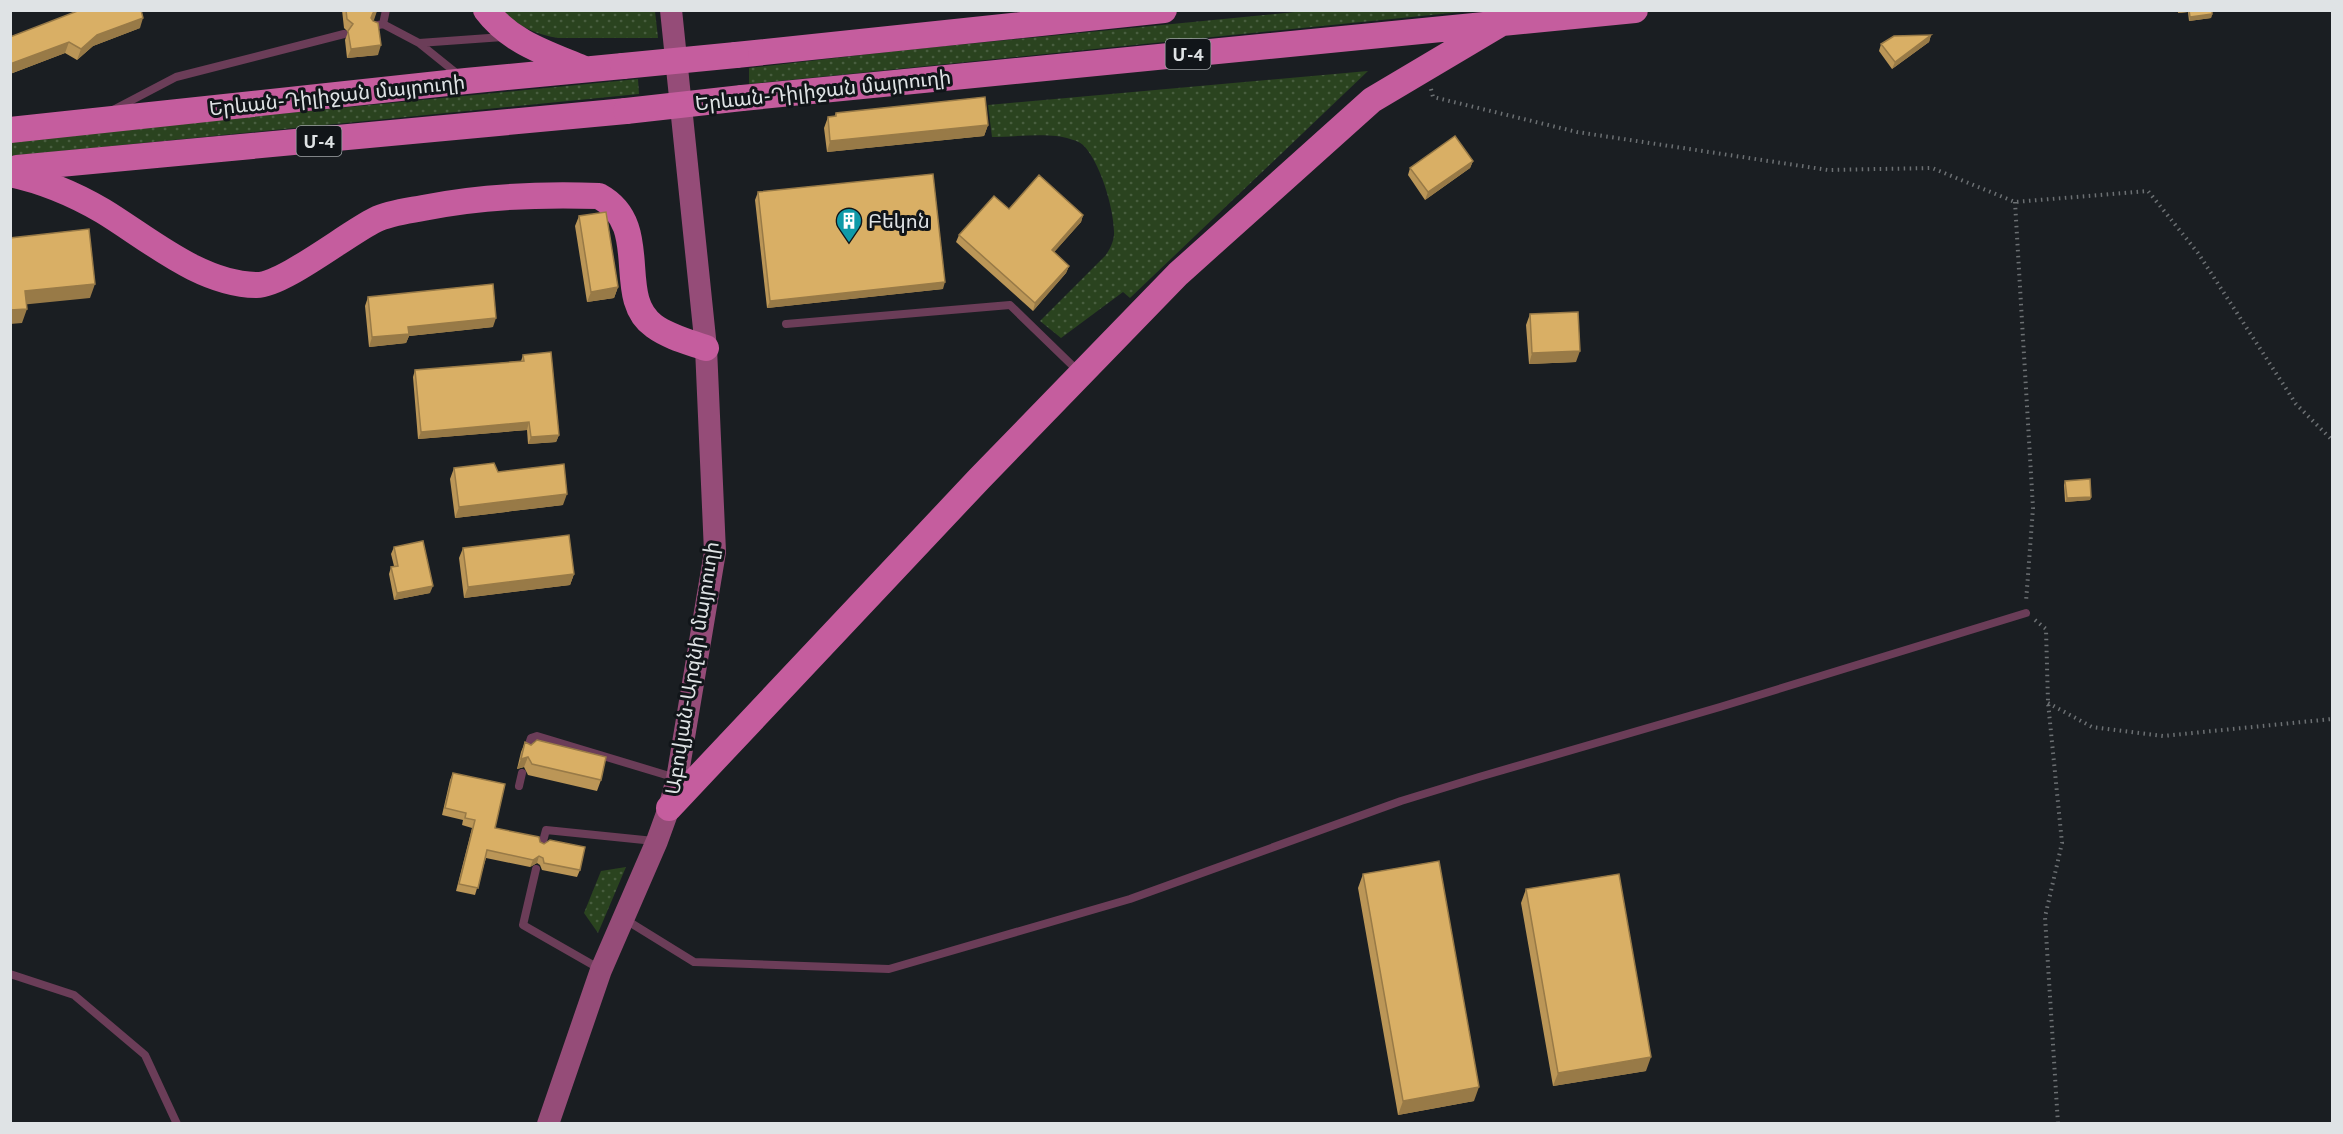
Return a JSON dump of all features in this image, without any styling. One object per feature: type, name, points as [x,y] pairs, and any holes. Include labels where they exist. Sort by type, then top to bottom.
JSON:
[{"type":"highway","points":[[486,10],[495,23],[511,36],[585,69]]},
{"type":"highway","name":"Երևան-Դիլիջան մայրուղի","points":[[10,130],[1164,10]]},
{"type":"highway","name":"Երևան-Դիլիջան մայրուղի","points":[[10,169],[626,111],[1635,10]]},
{"type":"highway","points":[[669,808],[979,478],[1178,274],[1372,100],[1500,24]]},
{"type":"highway","points":[[10,174],[40,180],[101,210],[163,252],[223,281],[258,286],[287,274],[376,220],[405,211],[445,203],[504,196],[599,196],[612,203],[622,215],[638,308],[653,326],[706,348]]},
{"type":"main road","name":"Աբովյան-Արզնի մայրուղի","points":[[548,1124],[601,970],[669,808],[677,779],[715,552],[706,348],[671,10]]},
{"type":"lane","points":[[383,24],[386,10]]},
{"type":"lane","points":[[374,26],[383,24],[419,43],[466,81]]},
{"type":"lane","points":[[89,122],[176,77],[344,34]]},
{"type":"lane","points":[[419,43],[511,36]]},
{"type":"lane","points":[[786,324],[1010,305],[1081,374]]},
{"type":"lane","points":[[624,919],[694,962],[889,969],[1130,898],[1401,801],[1468,780],[1720,707],[2026,613]]},
{"type":"lane","points":[[527,750],[531,738],[537,736],[677,779]]},
{"type":"lane","points":[[519,786],[522,773]]},
{"type":"lane","points":[[542,845],[546,830],[657,841]]},
{"type":"lane","points":[[536,868],[523,925],[601,970]]},
{"type":"lane","points":[[10,974],[74,995],[145,1055],[177,1124]]},
{"type":"path","points":[[1428,68],[1432,97],[1578,132],[1828,170],[1932,168],[2015,202],[2148,191],[2198,253],[2296,404],[2332,440]]},
{"type":"path","points":[[2015,202],[2033,508],[2026,613],[2046,629],[2048,702],[2062,843],[2045,917],[2058,1124]]},
{"type":"path","points":[[2048,702],[2092,727],[2163,735],[2332,719]]},
{"type":"green space","points":[[503,11],[655,11],[658,38],[558,38],[528,29]]},
{"type":"green space","points":[[1305,11],[1471,11],[749,84],[749,68],[905,50]]},
{"type":"green space","points":[[1368,71],[1130,298],[1123,292],[1061,338],[1040,321],[1108,251],[1114,235],[1109,200],[1101,174],[1082,144],[1072,139],[1053,136],[992,137],[988,105]]},
{"type":"green space","points":[[638,79],[639,94],[11,156],[11,140]]},
{"type":"green space","points":[[626,867],[598,933],[584,913],[601,871]]},
{"type":"building","points":[[80,10],[141,10],[143,18],[97,35],[81,49],[69,42],[10,64],[10,37]]},
{"type":"building","points":[[346,10],[377,10],[371,18],[378,23],[381,45],[351,49],[348,31],[353,24],[347,19]]},
{"type":"building","points":[[2189,10],[2212,10],[2212,14],[2190,17]]},
{"type":"building","points":[[1931,35],[1895,62],[1881,44],[1894,36]]},
{"type":"building","points":[[985,97],[988,125],[830,141],[828,117],[836,116],[836,113]]},
{"type":"building","points":[[1455,136],[1473,161],[1428,192],[1410,168]]},
{"type":"building","name":"Բեկոն","points":[[933,174],[945,282],[770,301],[758,192]]},
{"type":"building","points":[[1039,175],[1083,215],[1052,250],[1069,266],[1035,303],[959,235],[994,196],[1009,209]]},
{"type":"building","points":[[606,212],[618,287],[591,292],[579,216]]},
{"type":"building","points":[[89,229],[95,284],[25,291],[27,309],[10,310],[10,238]]},
{"type":"building","points":[[493,284],[496,318],[408,327],[409,334],[372,337],[368,297]]},
{"type":"building","points":[[1578,312],[1580,351],[1532,353],[1530,314]]},
{"type":"building","points":[[551,352],[559,435],[531,437],[529,422],[421,432],[415,370],[524,361],[523,355]]},
{"type":"building","points":[[494,463],[498,472],[564,464],[567,494],[459,507],[454,468]]},
{"type":"building","points":[[2090,479],[2091,497],[2067,498],[2065,481]]},
{"type":"building","points":[[569,535],[574,574],[468,587],[463,548]]},
{"type":"building","points":[[423,541],[433,586],[397,593],[391,567],[398,566],[394,547]]},
{"type":"building","points":[[537,740],[606,757],[601,780],[532,764],[528,757],[521,759],[525,742],[531,745]]},
{"type":"building","points":[[453,773],[505,784],[495,828],[539,837],[540,842],[544,844],[550,840],[585,847],[580,870],[544,863],[543,858],[539,856],[533,860],[487,850],[478,888],[459,884],[475,820],[465,818],[466,813],[445,808]]},
{"type":"building","points":[[1439,861],[1479,1087],[1403,1101],[1363,874]]},
{"type":"building","points":[[1619,874],[1651,1057],[1558,1073],[1526,889]]},
{"type":"place","name":"Բեկոն","points":[[849,244]]}]
